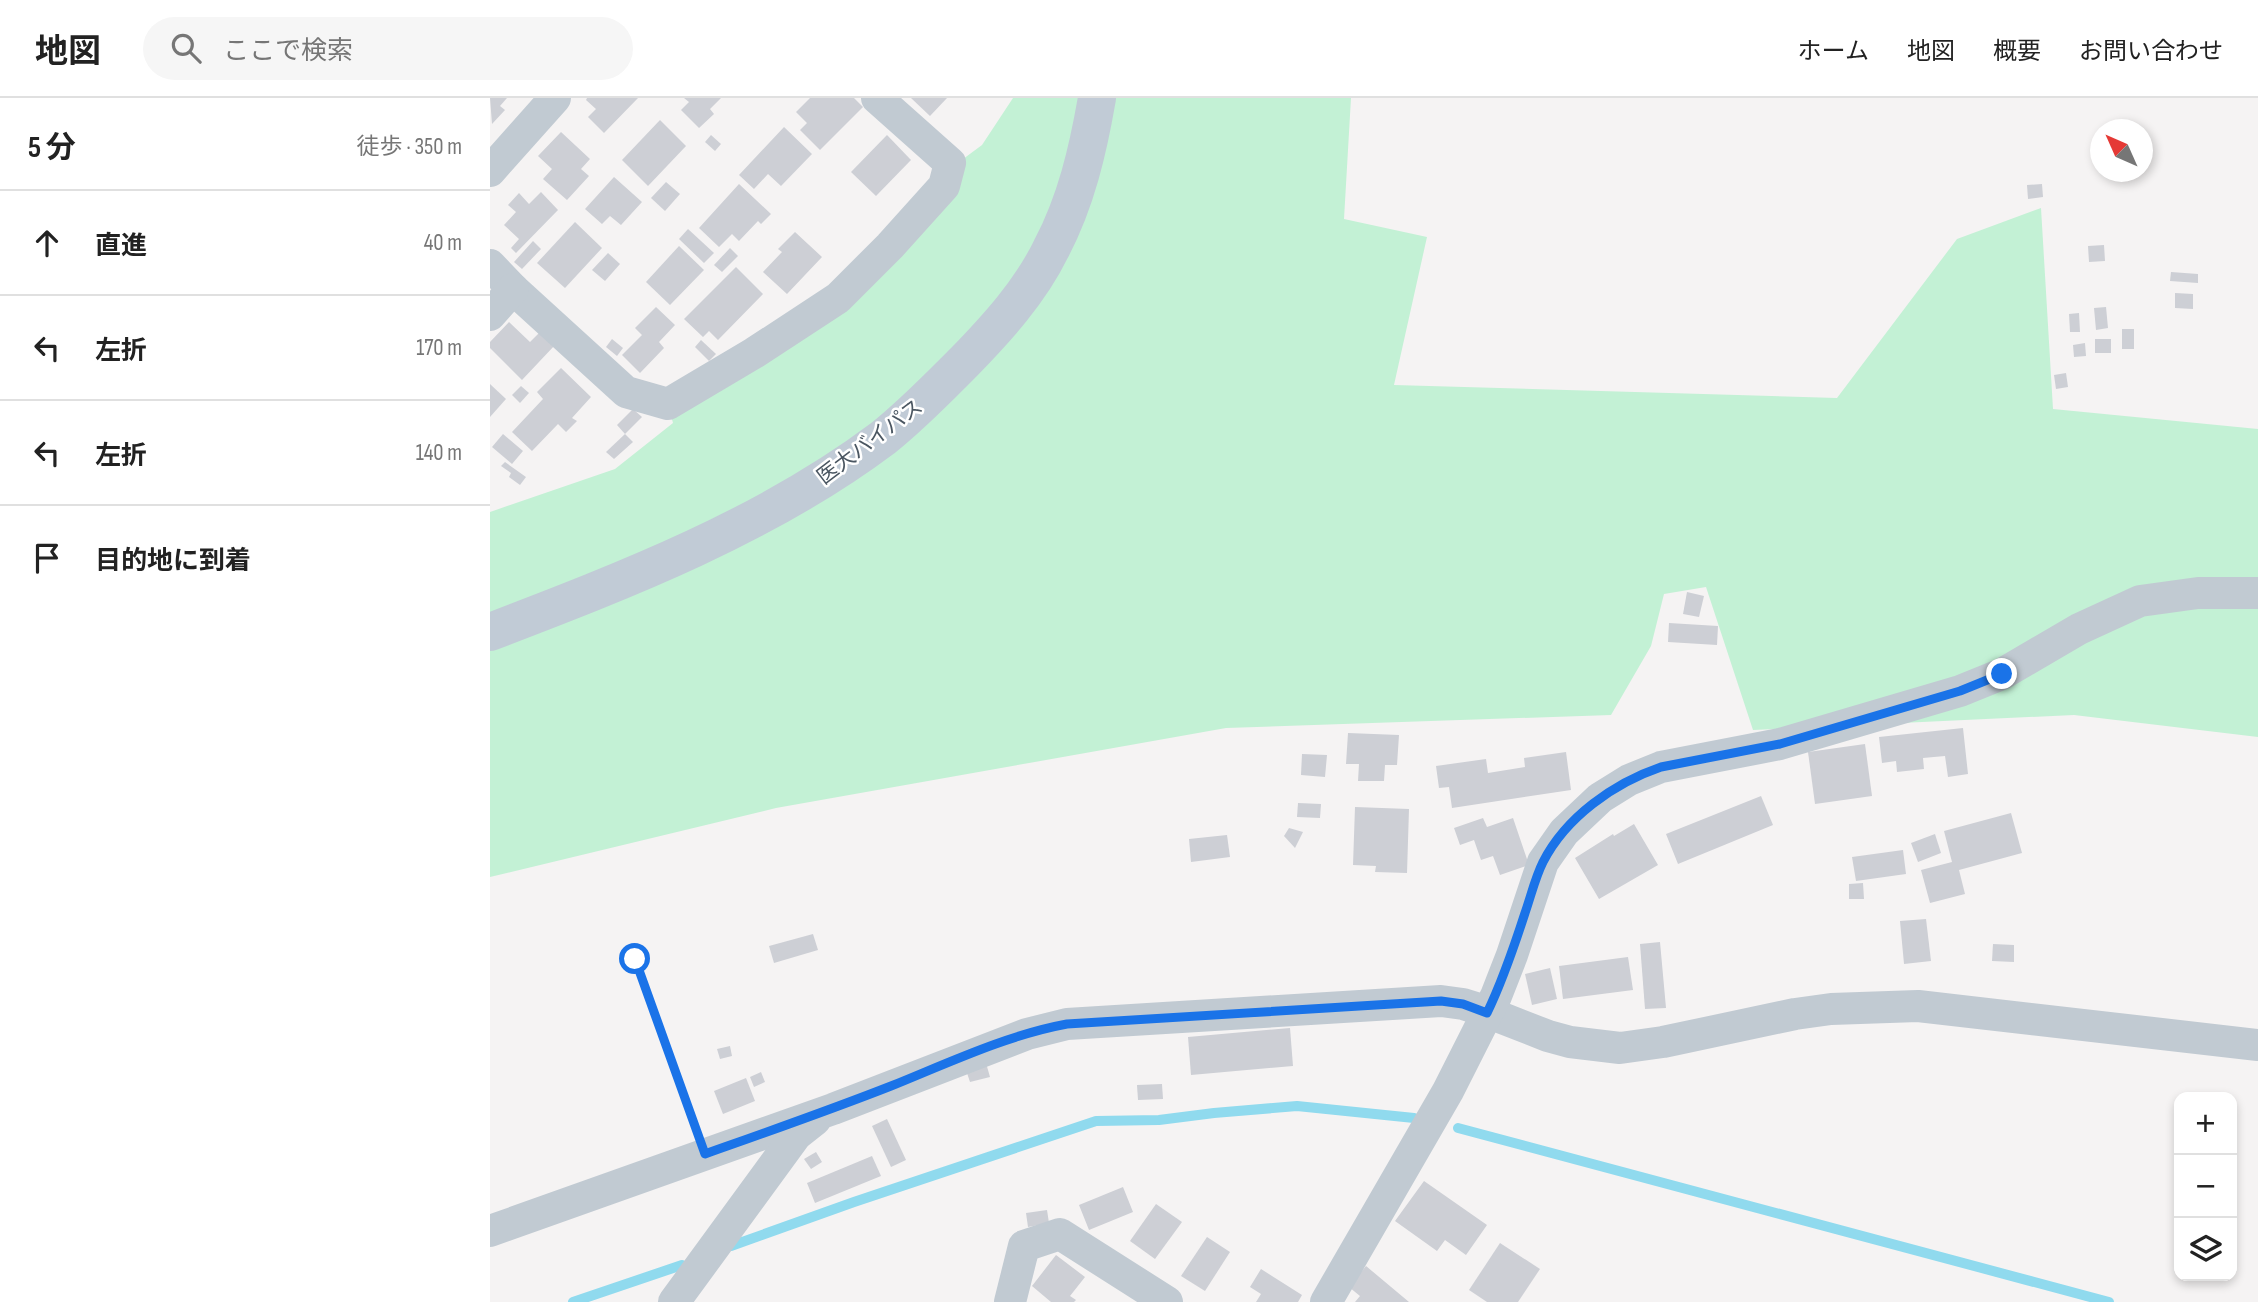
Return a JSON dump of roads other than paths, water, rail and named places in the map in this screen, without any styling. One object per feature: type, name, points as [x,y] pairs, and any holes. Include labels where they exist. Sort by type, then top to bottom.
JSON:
[{"type":"main road","name":"医大バイパス","points":[[490,632],[655,565],[786,502],[884,437],[975,351],[1033,281],[1051,251],[1081,176],[1097,98]]},
{"type":"street","points":[[490,171],[555,98]]},
{"type":"street","points":[[490,265],[626,392],[668,404],[754,353],[838,298],[944,186],[950,163],[877,98]]},
{"type":"street","points":[[490,315],[513,289]]},
{"type":"street","points":[[1326,1302],[1448,1091],[1487,1013],[1504,977],[1537,877],[1553,846],[1601,798],[1629,780],[1661,767],[1780,744],[1960,691],[2002,674],[2079,629],[2140,601],[2198,593],[2258,593]]},
{"type":"street","points":[[490,1231],[845,1105],[1027,1034],[1067,1024],[1441,1001],[1463,1004],[1570,1042],[1620,1048],[1663,1042],[1795,1014],[1831,1009],[1918,1006],[2258,1045]]},
{"type":"street","points":[[674,1302],[796,1135],[811,1122],[845,1105]]},
{"type":"street","points":[[1010,1302],[1024,1246],[1060,1234],[1167,1302]]},
{"type":"waterway","points":[[731,1246],[1096,1121],[1159,1120],[1297,1106],[1414,1118]]},
{"type":"waterway","points":[[1458,1128],[2109,1302]]},
{"type":"waterway","points":[[573,1302],[682,1265]]}]
